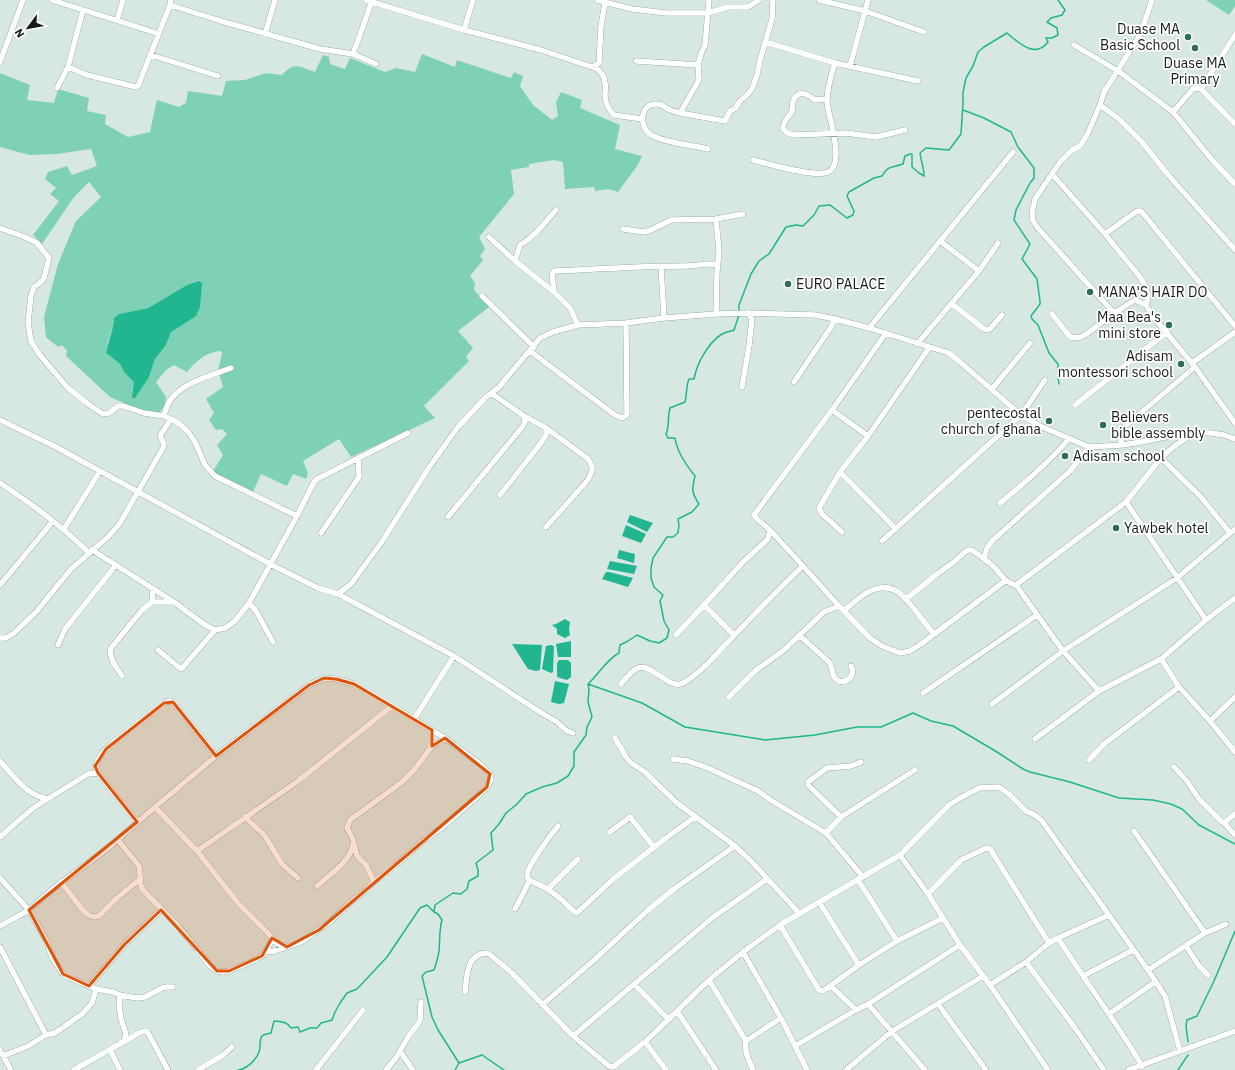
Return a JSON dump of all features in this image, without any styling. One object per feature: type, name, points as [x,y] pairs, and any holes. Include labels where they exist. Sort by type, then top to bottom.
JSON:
[{"type":"street","points":[[0,62],[23,0]]},
{"type":"street","points":[[52,0],[159,34]]},
{"type":"street","points":[[117,20],[123,0]]},
{"type":"street","points":[[265,34],[276,0]]},
{"type":"street","points":[[464,30],[473,0]]},
{"type":"street","points":[[598,0],[632,9],[666,13],[708,13],[728,7],[748,7],[759,0]]},
{"type":"street","points":[[680,113],[698,80],[698,66],[705,46],[709,0]]},
{"type":"street","points":[[708,149],[662,139],[651,134],[645,129],[642,119],[645,110],[647,107],[660,104],[669,110],[680,113],[725,121],[730,111],[736,108],[739,102],[752,89],[758,75],[765,42],[772,19],[773,0]]},
{"type":"street","points":[[820,0],[865,11],[924,32]]},
{"type":"street","points":[[850,66],[868,0]]},
{"type":"street","points":[[1114,313],[1038,228],[1033,221],[1032,213],[1034,199],[1060,162],[1080,146],[1100,104],[1104,92],[1140,35],[1152,0]]},
{"type":"street","points":[[353,54],[369,1],[464,30],[541,50],[590,66],[598,66]]},
{"type":"street","points":[[68,67],[87,75],[136,87],[140,84],[170,2],[220,21],[320,49],[353,54],[376,64]]},
{"type":"street","points":[[605,3],[601,26],[598,66],[606,83],[605,97],[607,104],[614,115],[642,119]]},
{"type":"street","points":[[57,88],[68,67],[83,10]]},
{"type":"street","points":[[1201,89],[1235,35]]},
{"type":"street","points":[[765,42],[835,63],[918,81]]},
{"type":"street","points":[[1074,45],[1118,71],[1173,112],[1208,156],[1235,184]]},
{"type":"street","points":[[151,55],[218,76]]},
{"type":"street","points":[[636,61],[698,66]]},
{"type":"street","points":[[753,160],[811,173],[828,172],[832,169],[835,164],[834,133],[827,99],[831,75],[835,63]]},
{"type":"street","points":[[1173,112],[1193,89],[1196,88],[1201,89],[1235,124]]},
{"type":"street","points":[[827,99],[815,100],[808,94],[799,94],[794,99],[792,111],[784,123],[783,128],[788,133],[793,135],[834,133],[876,136],[905,130]]},
{"type":"street","points":[[1100,104],[1142,142],[1169,176],[1235,250]]},
{"type":"street","points":[[870,328],[1013,152]]},
{"type":"street","points":[[1052,174],[1105,234],[1140,277],[1146,287],[1148,297],[1146,305]]},
{"type":"street","points":[[515,260],[520,245],[538,232],[556,210]]},
{"type":"street","points":[[1105,234],[1137,211],[1140,211],[1235,326]]},
{"type":"street","points":[[623,229],[644,232],[672,220],[716,219],[743,214]]},
{"type":"street","points":[[716,219],[719,251],[716,314]]},
{"type":"street","points":[[0,228],[26,237],[37,243],[49,258],[44,278],[34,287],[31,296],[28,324],[31,341],[39,354],[55,374],[72,391],[103,414],[109,413],[118,406],[123,406],[144,413],[164,416],[171,419],[180,424],[189,432],[205,465],[215,476],[297,516]]},
{"type":"street","points":[[489,237],[554,292],[570,308],[578,325]]},
{"type":"street","points":[[940,241],[979,271]]},
{"type":"street","points":[[918,344],[979,271],[998,243]]},
{"type":"street","points":[[554,292],[552,274],[554,272],[661,266],[690,266],[706,263],[718,265]]},
{"type":"street","points":[[661,266],[664,318]]},
{"type":"street","points":[[482,296],[532,349],[615,415],[622,418],[627,414],[626,323]]},
{"type":"street","points":[[1052,314],[1070,337],[1078,338],[1085,335],[1114,313],[1135,300],[1146,305],[1151,314],[1194,365],[1235,423]]},
{"type":"street","points":[[952,304],[987,330],[990,329],[1002,315]]},
{"type":"street","points":[[338,594],[351,584],[458,427],[491,393],[499,387],[540,338],[547,334],[578,325],[626,323],[664,318],[733,313],[815,315],[870,328],[929,348],[949,353],[1021,415],[1040,426],[1089,447],[1122,445],[1188,432],[1211,433],[1224,435],[1235,439]]},
{"type":"street","points":[[742,387],[752,319],[748,313]]},
{"type":"street","points":[[794,382],[835,319]]},
{"type":"street","points":[[1075,405],[1167,332]]},
{"type":"street","points":[[1122,445],[1120,438],[1124,427],[1194,365],[1235,332]]},
{"type":"street","points":[[886,333],[832,410],[754,515],[770,530],[870,638],[882,646],[900,653],[910,651],[1005,581]]},
{"type":"street","points":[[992,389],[1030,343]]},
{"type":"street","points":[[842,532],[822,514],[819,508],[840,472],[868,436],[929,348]]},
{"type":"street","points":[[164,416],[168,403],[179,390],[231,368]]},
{"type":"street","points":[[882,541],[1021,415],[1045,380]]},
{"type":"street","points":[[491,393],[524,416],[546,428],[587,458],[592,464],[592,473],[546,527]]},
{"type":"street","points":[[832,410],[868,436]]},
{"type":"street","points":[[448,517],[523,426],[525,422],[524,416]]},
{"type":"street","points":[[0,638],[6,638],[14,633],[36,612],[71,569],[108,537],[120,523],[163,448],[164,444],[160,436],[171,419]]},
{"type":"street","points":[[0,420],[56,447],[318,588],[338,594],[454,656],[540,712],[558,722],[567,731],[573,733]]},
{"type":"street","points":[[500,495],[541,443],[546,435],[546,428]]},
{"type":"street","points":[[906,599],[968,550],[972,550],[994,567],[1005,581],[1011,584],[1016,584],[1126,502],[1161,458],[1172,448],[1195,432]]},
{"type":"street","points":[[0,483],[64,529],[90,551],[116,565],[174,602],[205,625],[215,630],[225,628],[235,621],[249,603],[272,564],[314,482],[408,433]]},
{"type":"street","points":[[1000,503],[1031,478],[1069,439]]},
{"type":"street","points":[[984,559],[987,548],[993,540],[1070,471],[1089,447]]},
{"type":"street","points":[[320,533],[359,477],[358,458]]},
{"type":"street","points":[[1161,458],[1201,497],[1230,533]]},
{"type":"street","points":[[64,529],[100,471]]},
{"type":"street","points":[[840,472],[896,529]]},
{"type":"street","points":[[1126,502],[1206,620]]},
{"type":"street","points":[[0,586],[53,521]]},
{"type":"street","points":[[992,704],[1063,651],[1177,578],[1235,529]]},
{"type":"street","points":[[768,539],[770,530]]},
{"type":"street","points":[[676,635],[744,561],[768,539],[776,537]]},
{"type":"street","points":[[58,645],[65,629],[116,565]]},
{"type":"street","points":[[621,684],[634,669],[639,667],[656,673],[671,683],[678,684],[699,672],[775,592],[803,566]]},
{"type":"street","points":[[1016,584],[1063,651],[1099,691]]},
{"type":"street","points":[[844,610],[870,591],[881,588],[892,588],[901,593],[934,634]]},
{"type":"street","points":[[152,602],[153,589]]},
{"type":"street","points":[[1034,739],[1099,691],[1161,659],[1206,620],[1235,598]]},
{"type":"street","points":[[122,676],[110,657],[111,648],[142,610],[152,602],[174,602]]},
{"type":"street","points":[[249,603],[256,611],[273,642]]},
{"type":"street","points":[[704,606],[734,635]]},
{"type":"street","points":[[729,697],[755,671],[784,650],[824,612],[839,606]]},
{"type":"street","points":[[923,693],[1037,615]]},
{"type":"street","points":[[158,650],[180,669],[215,630]]},
{"type":"street","points":[[799,635],[830,663],[834,677],[838,681],[847,681],[852,676],[853,670],[851,666]]},
{"type":"street","points":[[414,719],[454,656]]},
{"type":"street","points":[[1161,659],[1179,687],[1210,721],[1235,752]]},
{"type":"street","points":[[0,926],[29,910],[61,882],[108,848],[216,756],[309,685],[324,678],[336,679],[354,684],[445,738],[480,764],[490,774],[491,780],[487,787],[479,795],[443,827],[424,840],[374,882],[337,916],[301,942],[275,951],[265,952]]},
{"type":"street","points":[[1089,760],[1104,744],[1179,687]]},
{"type":"street","points":[[1210,721],[1235,697]]},
{"type":"street","points":[[137,822],[98,773],[95,766],[99,757],[106,749],[164,703],[169,701],[173,702],[216,756]]},
{"type":"street","points":[[196,851],[298,780],[392,706]]},
{"type":"street","points":[[432,730],[432,746]]},
{"type":"street","points":[[374,882],[366,865],[357,856],[353,839],[347,828],[350,820],[402,782],[414,770],[432,746],[445,738]]},
{"type":"street","points":[[615,738],[631,763],[645,772],[672,799],[735,846],[751,861],[800,914]]},
{"type":"street","points":[[673,759],[688,761],[732,778],[758,791],[826,834],[860,878],[897,941]]},
{"type":"street","points":[[0,760],[23,787],[34,794],[47,799]]},
{"type":"street","points":[[841,816],[809,786],[808,782],[827,768],[851,766],[861,762]]},
{"type":"street","points":[[1174,767],[1187,781],[1199,799],[1235,835]]},
{"type":"street","points":[[826,834],[841,816],[915,770]]},
{"type":"street","points":[[1,833],[32,808],[88,774],[98,773]]},
{"type":"street","points":[[465,992],[468,967],[472,959],[476,955],[488,953],[512,973],[542,1006],[573,1036],[611,1067],[645,1042],[709,980],[780,925],[900,855],[949,805],[960,798],[979,788],[999,787],[1026,810],[1042,821],[1148,970],[1165,996],[1180,1051]]},
{"type":"street","points":[[155,807],[196,851],[238,903],[272,939],[284,948]]},
{"type":"street","points":[[1224,823],[1235,814]]},
{"type":"street","points":[[246,817],[264,836],[282,864],[298,878]]},
{"type":"street","points":[[610,832],[630,817],[654,847]]},
{"type":"street","points":[[558,826],[534,859],[527,876],[530,880],[548,889],[576,913],[612,880],[695,817]]},
{"type":"street","points":[[1134,832],[1205,934]]},
{"type":"street","points":[[117,839],[139,866],[140,884],[142,889],[178,926],[210,966],[217,971],[229,971],[248,964],[262,956],[272,939]]},
{"type":"street","points":[[317,886],[343,864],[353,848],[353,839]]},
{"type":"street","points":[[542,1006],[647,911],[674,889],[735,846]]},
{"type":"street","points":[[928,894],[961,860],[988,848],[1049,943]]},
{"type":"street","points":[[900,855],[928,894],[960,945],[990,985],[1048,1070]]},
{"type":"street","points":[[548,889],[578,859]]},
{"type":"street","points":[[0,878],[29,910],[45,938],[53,959],[63,974],[96,989],[137,998],[150,995],[162,988],[173,987]]},
{"type":"street","points":[[61,882],[81,908],[88,915],[94,917],[99,916],[117,898],[140,879]]},
{"type":"street","points":[[573,1036],[712,918],[767,879]]},
{"type":"street","points":[[515,909],[530,880]]},
{"type":"street","points":[[819,902],[858,965]]},
{"type":"street","points":[[89,986],[124,946],[161,910]]},
{"type":"street","points":[[990,985],[1026,962],[1049,943],[1109,915]]},
{"type":"street","points":[[780,925],[820,990],[823,991],[858,965],[897,941],[942,918]]},
{"type":"street","points":[[1148,970],[1205,934],[1226,924]]},
{"type":"street","points":[[1058,938],[1082,976],[1127,1040],[1140,1068]]},
{"type":"street","points":[[795,1046],[868,1004],[960,945]]},
{"type":"street","points":[[0,946],[46,1035]]},
{"type":"street","points":[[1186,946],[1199,966],[1208,975]]},
{"type":"street","points":[[1082,976],[1133,950]]},
{"type":"street","points":[[744,952],[781,1018],[807,1070]]},
{"type":"street","points":[[1026,962],[1104,1070]]},
{"type":"street","points":[[848,1069],[891,1032],[983,976]]},
{"type":"street","points":[[709,980],[746,1041],[746,1052],[754,1070]]},
{"type":"street","points":[[1110,1014],[1155,982]]},
{"type":"street","points":[[634,984],[669,1020]]},
{"type":"street","points":[[831,986],[856,1010]]},
{"type":"street","points":[[3,1056],[28,1046],[46,1035],[55,1033],[82,1014],[92,1003],[96,989]]},
{"type":"street","points":[[120,995],[119,1004],[121,1019],[126,1034],[123,1043]]},
{"type":"street","points":[[386,1070],[420,1022],[421,1002]]},
{"type":"street","points":[[868,1004],[925,1070]]},
{"type":"street","points":[[938,1004],[986,1070]]},
{"type":"street","points":[[317,1069],[364,1010]]},
{"type":"street","points":[[677,1011],[716,1070]]},
{"type":"street","points":[[746,1041],[781,1018]]},
{"type":"street","points":[[74,1070],[144,1031],[147,1031],[168,1070]]},
{"type":"street","points":[[1128,1070],[1140,1068],[1180,1051],[1235,1031]]},
{"type":"street","points":[[126,1034],[132,1038]]},
{"type":"street","points":[[645,1042],[666,1070]]},
{"type":"street","points":[[198,1070],[222,1056],[232,1047]]},
{"type":"street","points":[[0,1050],[11,1070]]},
{"type":"street","points":[[110,1050],[120,1070]]},
{"type":"street","points":[[400,1051],[413,1070]]},
{"type":"highlighted area","points":[[324,678],[336,679],[354,684],[432,730],[432,746],[445,738],[490,774],[487,787],[479,795],[319,930],[287,947],[272,938],[262,956],[229,971],[217,971],[161,910],[124,945],[89,986],[63,974],[29,910],[137,822],[98,773],[95,766],[106,749],[164,703],[173,702],[216,756],[309,685]]},
{"type":"shaded area","points":[[1206,0],[1235,0],[1235,6],[1229,15]]},
{"type":"shaded area","points":[[422,54],[455,67],[457,60],[511,78],[514,72],[523,76],[520,86],[533,105],[552,120],[558,116],[556,102],[561,92],[582,100],[580,108],[620,125],[615,149],[642,156],[637,166],[618,192],[609,189],[595,191],[594,187],[565,189],[563,162],[554,160],[529,164],[529,167],[511,170],[514,194],[479,237],[485,249],[480,256],[483,260],[470,276],[475,283],[474,290],[489,307],[458,331],[473,348],[466,357],[469,361],[424,406],[435,418],[351,457],[339,439],[303,461],[308,473],[306,479],[293,474],[287,486],[261,474],[253,492],[221,477],[213,471],[223,455],[217,445],[227,434],[222,429],[216,430],[209,420],[214,413],[206,399],[223,387],[218,370],[222,354],[221,351],[216,351],[206,355],[194,364],[187,372],[174,365],[166,370],[156,382],[166,397],[165,405],[159,413],[138,409],[110,397],[66,356],[67,351],[62,345],[58,347],[46,337],[44,317],[58,264],[76,221],[101,197],[89,182],[74,197],[42,244],[33,235],[59,201],[50,194],[56,188],[45,179],[48,172],[67,166],[72,175],[97,166],[91,149],[56,154],[29,155],[0,147],[0,73],[30,85],[27,100],[54,103],[58,89],[89,98],[87,111],[106,115],[105,124],[128,137],[150,132],[157,100],[179,107],[186,103],[188,91],[222,96],[226,81],[245,80],[266,73],[282,75],[290,68],[297,66],[315,72],[323,55],[329,57],[330,64],[345,69],[350,58],[385,72],[396,68],[415,72]],"holes":[[[199,281],[180,326],[171,332],[166,345],[155,359],[149,377],[135,382],[124,372],[120,364],[106,353],[108,341],[119,314],[148,308],[187,285]]]},
{"type":"shaded area","points":[[199,281],[202,283],[200,307],[196,316],[171,332],[166,345],[155,359],[149,377],[135,398],[132,398],[134,382],[124,372],[120,364],[106,353],[114,318],[119,314],[148,308],[187,285]]},
{"type":"shaded area","points":[[630,515],[653,523],[647,532],[627,522]]},
{"type":"shaded area","points":[[626,525],[646,534],[641,543],[622,536]]},
{"type":"shaded area","points":[[619,550],[635,554],[634,563],[617,558]]},
{"type":"shaded area","points":[[610,561],[637,566],[634,574],[607,569]]},
{"type":"shaded area","points":[[606,572],[633,578],[628,587],[602,579]]},
{"type":"shaded area","points":[[565,619],[570,622],[570,635],[565,638],[557,634],[557,629],[552,625]]},
{"type":"shaded area","points":[[571,641],[571,657],[558,657],[556,644]]},
{"type":"shaded area","points":[[512,644],[542,645],[540,670],[536,671],[528,669]]},
{"type":"shaded area","points":[[546,646],[554,646],[553,672],[551,673],[542,669]]},
{"type":"shaded area","points":[[559,660],[568,660],[571,663],[571,677],[567,680],[557,677],[557,663]]},
{"type":"shaded area","points":[[555,681],[569,684],[564,703],[559,704],[551,702]]},
{"type":"waterway","points":[[739,311],[739,305],[751,274],[759,261],[769,254],[786,227],[796,225],[803,226],[814,215],[819,206],[830,205],[847,218],[853,215],[854,211],[847,196],[849,192],[874,178],[882,176],[888,168],[903,164],[905,156],[910,154],[912,154],[912,167],[924,176],[920,153],[926,148],[949,150],[961,134],[963,92],[966,78],[973,66],[978,52],[1007,33],[1027,48],[1038,49],[1043,47],[1048,42],[1046,38],[1052,38],[1058,35],[1057,28],[1047,22],[1051,18],[1062,15],[1065,10],[1058,0]]},
{"type":"waterway","points":[[963,110],[984,118],[1011,132],[1018,147],[1034,168],[1034,178],[1016,210],[1014,220],[1030,244],[1022,259],[1037,279],[1040,301],[1040,304],[1031,316],[1038,325],[1049,353],[1058,364],[1059,384]]},
{"type":"waterway","points":[[434,912],[435,905],[453,893],[461,894],[467,889],[469,881],[478,876],[476,863],[493,850],[491,833],[506,813],[526,794],[542,787],[557,783],[568,776],[574,766],[574,752],[586,735],[587,727],[592,717],[588,702],[588,684],[610,659],[619,653],[620,645],[637,635],[659,643],[667,638],[669,630],[664,621],[660,601],[663,595],[654,587],[651,578],[653,558],[667,537],[673,537],[678,533],[678,519],[692,512],[699,504],[693,490],[695,476],[682,458],[675,438],[668,438],[666,434],[669,412],[670,408],[685,402],[687,384],[689,379],[694,379],[695,373],[704,354],[717,338],[722,334],[734,330],[739,315]]},
{"type":"waterway","points":[[588,684],[642,703],[685,727],[765,740],[815,735],[857,727],[881,727],[913,713],[931,721],[953,726],[1030,772],[1070,782],[1119,798],[1153,800],[1171,804],[1182,809],[1199,825],[1235,844]]},
{"type":"waterway","points":[[238,1070],[248,1066],[256,1058],[260,1050],[261,1038],[262,1036],[271,1033],[274,1021],[284,1022],[291,1028],[298,1027],[300,1032],[310,1028],[317,1028],[321,1023],[332,1020],[335,1012],[347,993],[357,989],[387,957],[420,908],[427,905],[438,914],[442,920],[438,959],[434,970],[426,972],[422,976],[432,1017],[438,1030],[459,1063]]},
{"type":"waterway","points":[[1188,1042],[1186,1026],[1187,1020],[1197,1016],[1214,981],[1235,931]]},
{"type":"waterway","points":[[455,1070],[459,1063],[482,1055],[504,1070]]},
{"type":"waterway","points":[[1178,1070],[1188,1055]]},
{"type":"place","name":"Duase MA Basic School","points":[[1188,37]]},
{"type":"place","name":"Duase MA Primary","points":[[1195,48]]},
{"type":"place","name":"EURO PALACE","points":[[788,284]]},
{"type":"place","name":"MANA'S HAIR DO","points":[[1090,292]]},
{"type":"place","name":"Maa Bea's mini store","points":[[1169,325]]},
{"type":"place","name":"Adisam montessori school","points":[[1181,364]]},
{"type":"place","name":"pentecostal church of ghana","points":[[1049,421]]},
{"type":"place","name":"Believers bible assembly","points":[[1103,425]]},
{"type":"place","name":"Adisam school","points":[[1065,456]]},
{"type":"place","name":"Yawbek hotel","points":[[1116,528]]}]
